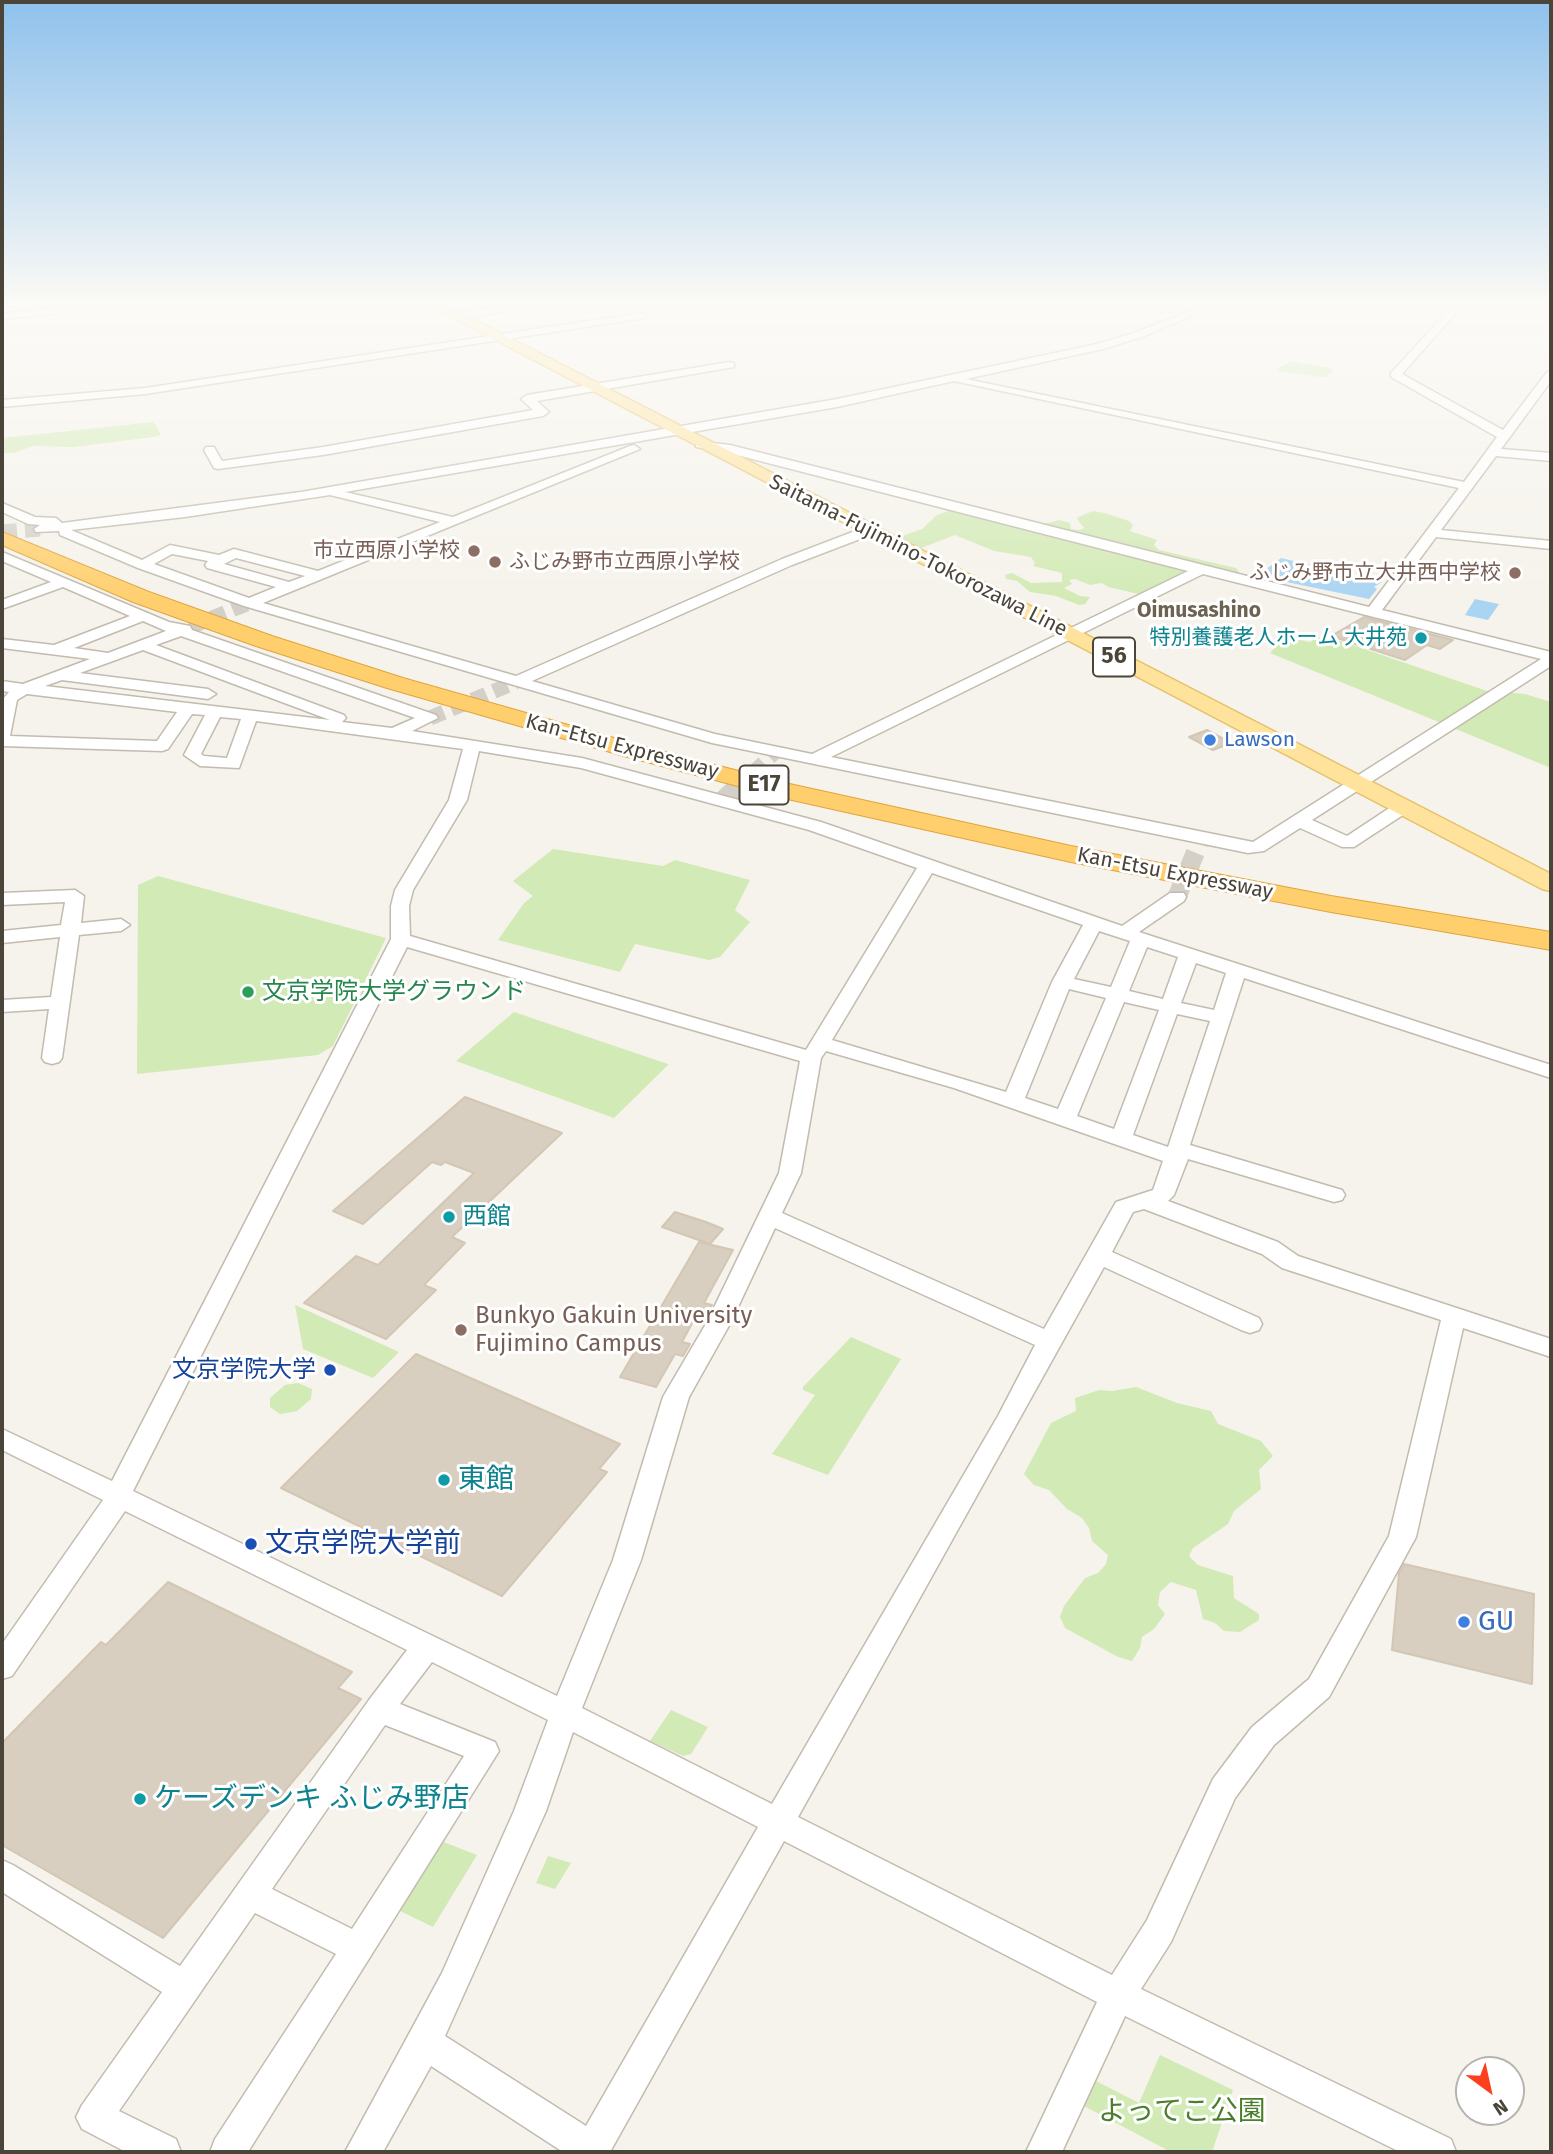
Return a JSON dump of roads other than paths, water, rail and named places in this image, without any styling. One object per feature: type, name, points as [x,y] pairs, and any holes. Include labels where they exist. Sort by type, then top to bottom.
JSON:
[{"type":"highway","name":"Kan-Etsu Expressway","points":[[2,523],[162,588],[284,632],[424,676],[647,740],[913,804],[1079,839],[1393,898],[1551,924]]},
{"type":"highway","name":"Kan-Etsu Expressway","points":[[2,538],[141,597],[264,641],[395,683],[632,751],[783,790],[1071,854],[1331,904],[1551,941]]},
{"type":"main road","name":"Saitama-Fujimino-Tokorozawa Line","points":[[624,405],[1551,884]]},
{"type":"street","points":[[209,450],[218,466],[323,451],[543,412],[534,405]]},
{"type":"street","points":[[41,528],[159,516],[326,492],[640,439],[819,405]]},
{"type":"street","points":[[1075,405],[1466,486]]},
{"type":"street","points":[[1449,405],[1504,436]]},
{"type":"street","points":[[1373,612],[1529,405]]},
{"type":"street","points":[[249,603],[642,446],[640,439]]},
{"type":"street","points":[[700,444],[730,449],[988,517],[1551,658]]},
{"type":"street","points":[[1492,452],[1551,457]]},
{"type":"street","points":[[326,492],[454,521]]},
{"type":"street","points":[[2,507],[46,523],[143,513],[159,516]]},
{"type":"street","points":[[159,516],[154,521],[65,532],[144,565],[249,603],[712,738],[1248,848],[1258,847],[1551,658]]},
{"type":"street","points":[[516,682],[787,562],[868,531]]},
{"type":"street","points":[[1432,533],[1551,545]]},
{"type":"street","points":[[144,565],[170,549],[221,560]]},
{"type":"street","points":[[288,586],[212,565],[234,553],[318,575]]},
{"type":"street","points":[[2,556],[143,616],[185,629],[310,678],[430,718],[394,733]]},
{"type":"street","points":[[812,760],[1203,569]]},
{"type":"street","points":[[2,605],[62,583]]},
{"type":"street","points":[[56,650],[143,616]]},
{"type":"street","points":[[185,629],[24,690],[10,698],[2,739],[162,746],[190,710],[208,694],[235,679]]},
{"type":"street","points":[[2,643],[110,657]]},
{"type":"street","points":[[143,645],[347,721],[349,727]]},
{"type":"street","points":[[64,676],[208,694]]},
{"type":"street","points":[[250,716],[233,764],[200,761],[192,755],[219,713],[310,678]]},
{"type":"street","points":[[2,687],[349,727],[582,763],[815,825],[1132,935],[1551,1072]]},
{"type":"street","points":[[2,1667],[110,1514],[401,939],[400,906],[404,890],[458,800],[472,745]]},
{"type":"street","points":[[1299,821],[1348,843],[1403,807]]},
{"type":"street","points":[[363,2152],[425,2043],[530,1811],[565,1714],[627,1560],[676,1397],[719,1322],[790,1173],[816,1051],[928,865]]},
{"type":"street","points":[[2,899],[75,896],[52,1058]]},
{"type":"street","points":[[1065,1119],[1115,995],[1132,935],[1177,897]]},
{"type":"street","points":[[1013,1101],[1062,982],[1094,922]]},
{"type":"street","points":[[2,937],[121,925]]},
{"type":"street","points":[[401,939],[816,1051],[961,1083],[1121,1139],[1334,1195]]},
{"type":"street","points":[[1121,1139],[1189,954]]},
{"type":"street","points":[[425,2043],[592,2151],[642,2059],[1000,1436],[1049,1341],[1124,1207],[1163,1195],[1237,970]]},
{"type":"street","points":[[1062,982],[1223,1018]]},
{"type":"street","points":[[2,1006],[60,1002]]},
{"type":"street","points":[[1145,1201],[1270,1248],[1290,1262],[1551,1348]]},
{"type":"street","points":[[769,1216],[1049,1341]]},
{"type":"street","points":[[1099,1255],[1250,1324]]},
{"type":"street","points":[[1044,2152],[1118,1994],[1159,1931],[1224,1788],[1263,1735],[1320,1688],[1402,1537],[1454,1315]]},
{"type":"street","points":[[2,1439],[565,1714],[1118,1994],[1438,2152]]},
{"type":"street","points":[[163,2152],[94,2117],[379,1709],[427,1647]]},
{"type":"street","points":[[228,2152],[484,1751],[379,1709]]},
{"type":"street","points":[[2,1875],[183,1986]]},
{"type":"street","points":[[250,1894],[359,1949]]},
{"type":"water","points":[[1281,558],[1382,582],[1374,587],[1377,589],[1369,599],[1257,576]]},
{"type":"water","points":[[1475,599],[1499,604],[1488,620],[1465,615]]},
{"type":"tunnel","points":[[2,532],[41,529]]},
{"type":"tunnel","points":[[190,627],[249,603]]},
{"type":"tunnel","points":[[430,718],[516,682]]},
{"type":"tunnel","points":[[736,789],[774,753]]},
{"type":"tunnel","points":[[722,801],[737,787]]},
{"type":"tunnel","points":[[1177,897],[1201,839]]},
{"type":"place","name":"市立西原小学校","points":[[474,551]]},
{"type":"place","name":"ふじみ野市立西原小学校","points":[[495,562]]},
{"type":"place","name":"ふじみ野市立大井西中学校","points":[[1515,573]]},
{"type":"place","name":"特別養護老人ホーム 大井苑","points":[[1421,638]]},
{"type":"place","name":"Lawson","points":[[1210,740]]},
{"type":"place","name":"文京学院大学グラウンド","points":[[248,992]]},
{"type":"place","name":"西館","points":[[449,1217]]},
{"type":"place","name":"Bunkyo Gakuin University Fujimino Campus","points":[[461,1330]]},
{"type":"place","name":"文京学院大学","points":[[330,1370]]},
{"type":"place","name":"東館","points":[[444,1480]]},
{"type":"place","name":"文京学院大学前","points":[[251,1544]]},
{"type":"place","name":"GU","points":[[1464,1622]]},
{"type":"place","name":"ケーズデンキ ふじみ野店","points":[[140,1799]]},
{"type":"district","name":"Oimusashino","points":[[1199,611]]},
{"type":"park label","name":"よってこ公園","points":[[1182,2112]]}]
